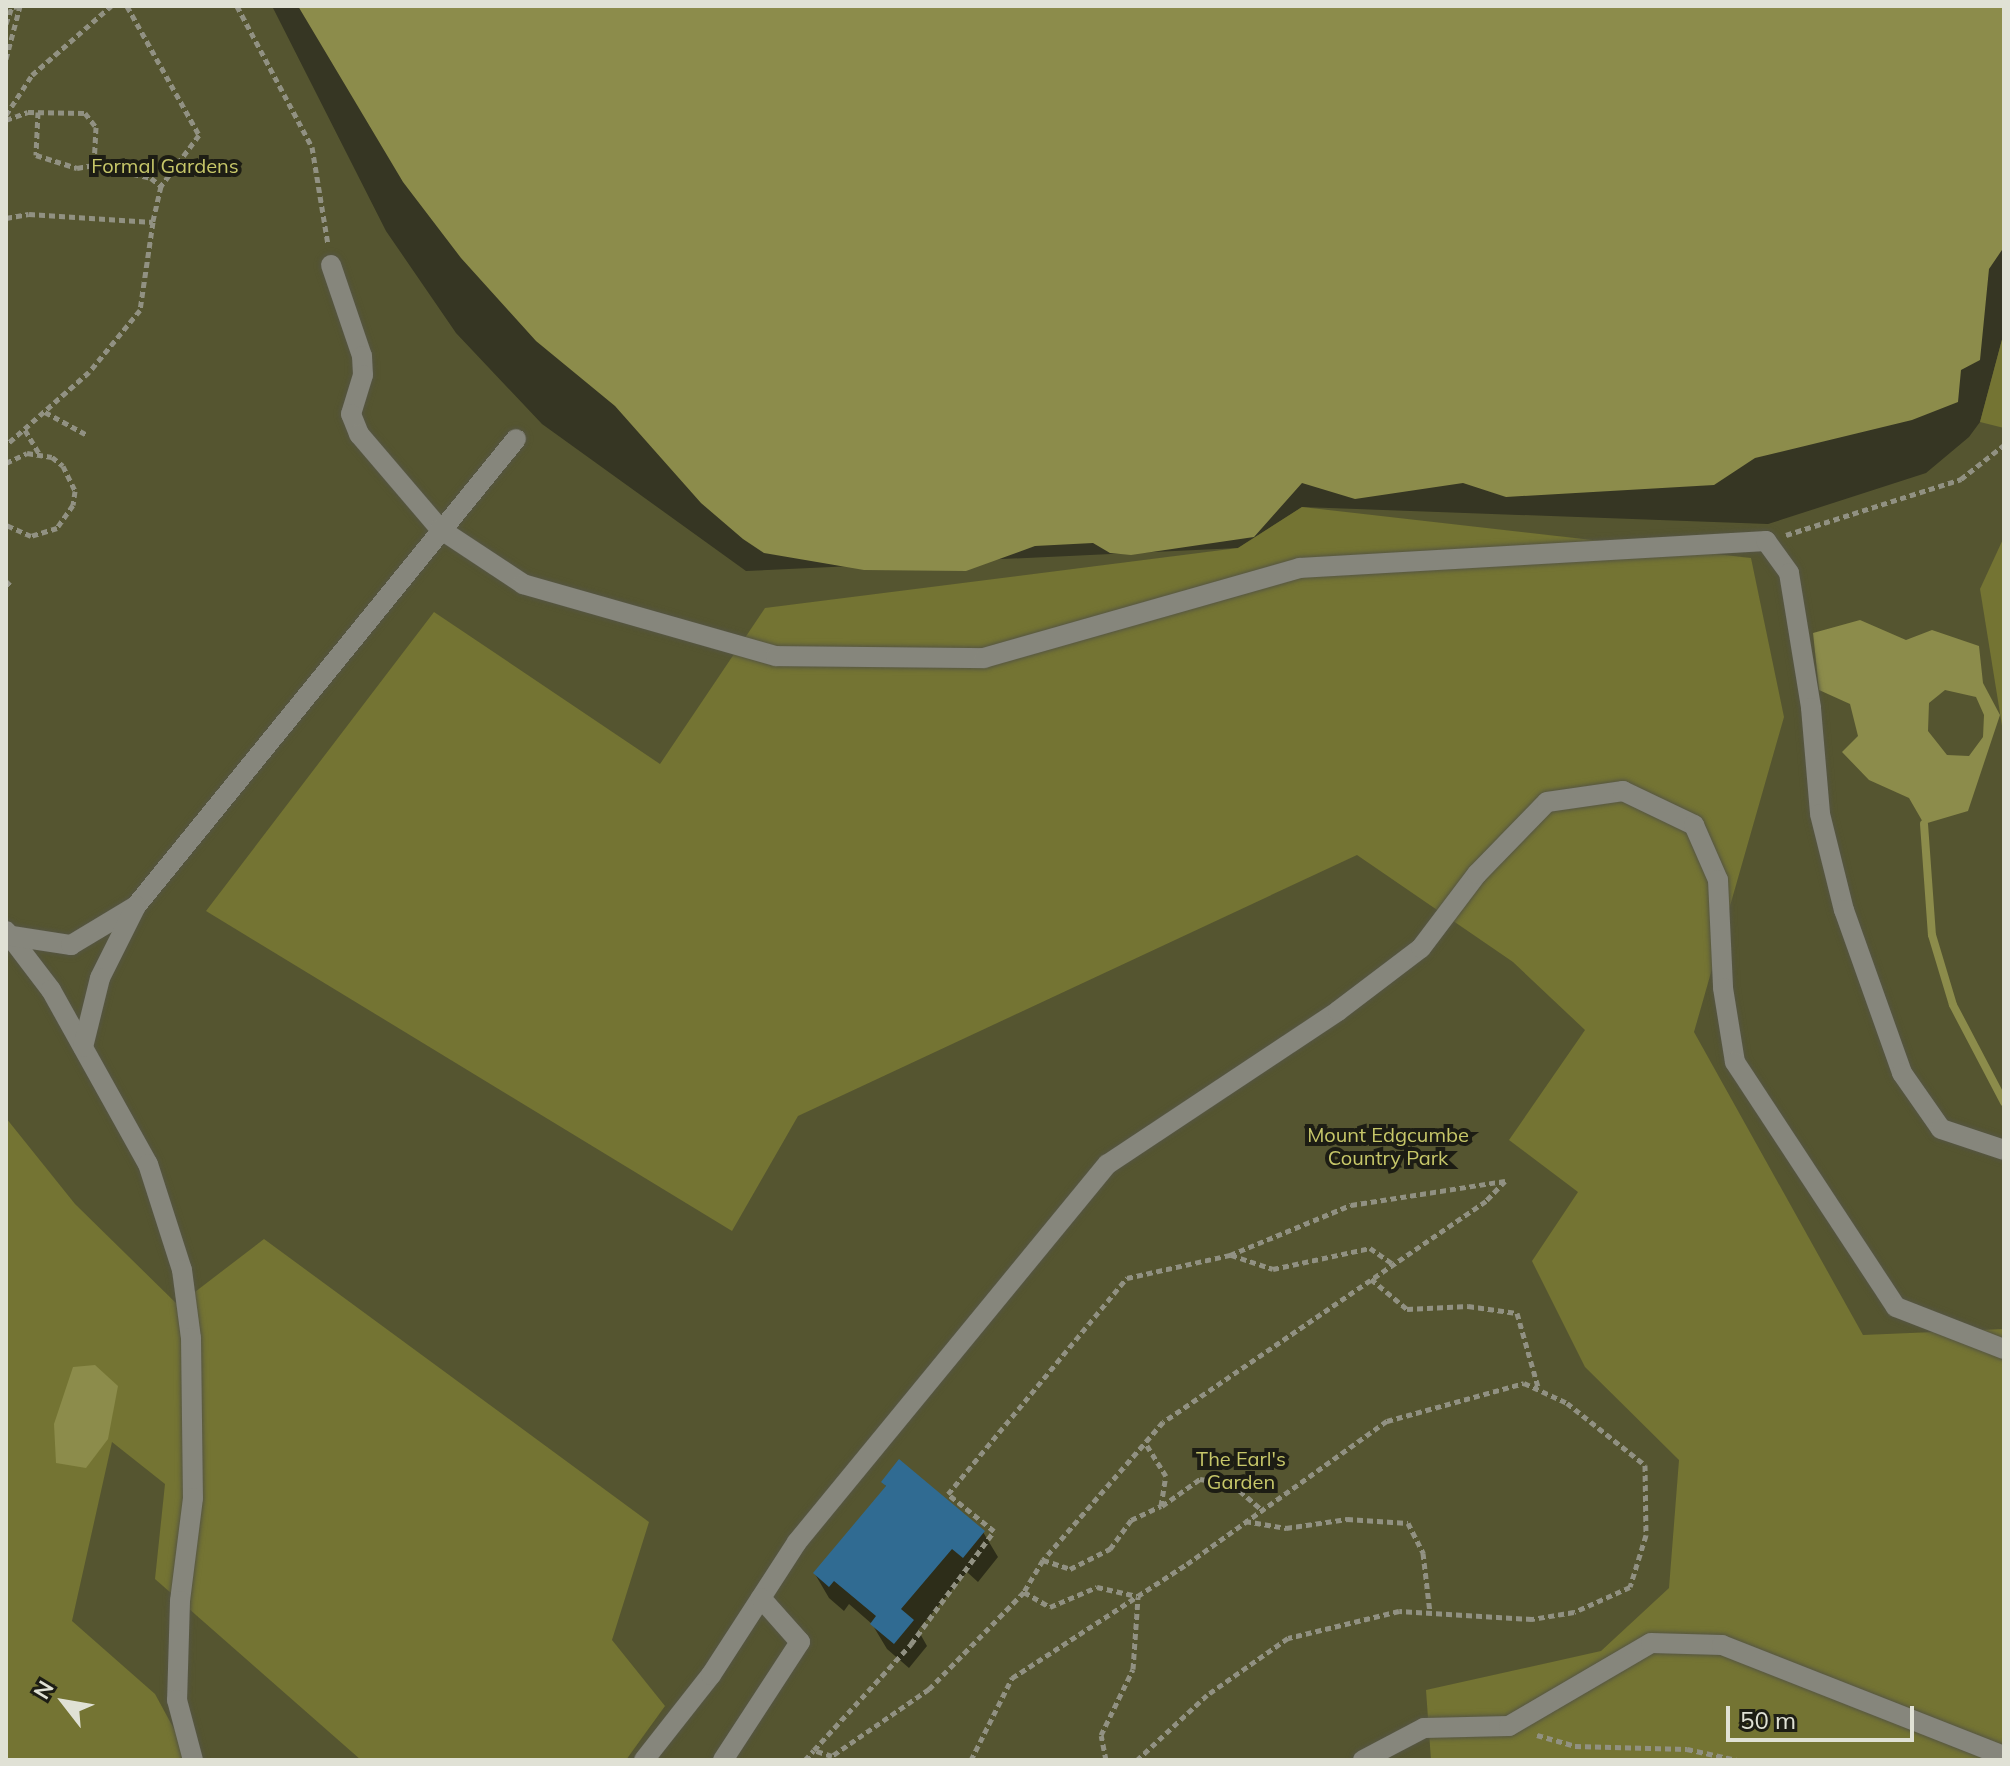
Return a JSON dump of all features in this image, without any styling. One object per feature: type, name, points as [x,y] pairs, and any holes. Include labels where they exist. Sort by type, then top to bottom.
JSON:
[{"type":"lane","points":[[331,265],[362,356],[363,375],[351,414],[359,434],[440,529],[523,584],[776,656],[984,658],[1299,568],[1766,541],[1789,573],[1811,708],[1820,814],[1840,897],[1902,1073],[1941,1129],[2004,1150]]},
{"type":"lane","points":[[83,1047],[100,978],[136,906],[516,439]]},
{"type":"lane","points":[[644,1760],[711,1675],[797,1542],[1108,1164],[1338,1011],[1421,948],[1477,874],[1547,802],[1623,791],[1694,825],[1718,880],[1723,988],[1735,1062],[1896,1307],[2004,1349]]},
{"type":"lane","points":[[8,941],[71,945],[136,906]]},
{"type":"lane","points":[[8,941],[51,990],[148,1164],[182,1270],[191,1338],[193,1498],[180,1601],[177,1700],[193,1760]]},
{"type":"lane","points":[[723,1760],[800,1642],[761,1598]]},
{"type":"lane","points":[[1363,1760],[1424,1728],[1509,1726],[1651,1643],[1722,1645],[2004,1756]]},
{"type":"path","points":[[6,24],[12,6],[20,6],[6,59]]},
{"type":"path","points":[[6,118],[32,75],[111,6]]},
{"type":"path","points":[[6,445],[89,372],[140,310],[161,186],[199,135],[127,6]]},
{"type":"path","points":[[237,6],[312,147],[331,265]]},
{"type":"path","points":[[6,118],[38,112],[85,113],[96,127],[94,165]]},
{"type":"path","points":[[38,112],[36,155],[77,168],[94,165],[151,178],[161,186]]},
{"type":"path","points":[[6,218],[29,214],[153,222]]},
{"type":"path","points":[[45,412],[87,435]]},
{"type":"path","points":[[6,525],[31,536],[45,534],[67,518],[73,505],[75,491],[63,466],[39,453],[25,430]]},
{"type":"path","points":[[1766,541],[1961,479],[2004,445]]},
{"type":"path","points":[[6,463],[39,453]]},
{"type":"path","points":[[805,1760],[814,1750],[911,1644],[994,1531],[948,1494],[1127,1278],[1230,1255],[1351,1205],[1505,1181],[1486,1201],[1163,1422],[1043,1560],[1024,1592],[929,1689],[832,1756],[814,1750]]},
{"type":"path","points":[[1230,1255],[1273,1269],[1370,1248],[1393,1264]]},
{"type":"path","points":[[1371,1279],[1407,1309],[1468,1306],[1517,1313],[1539,1390]]},
{"type":"path","points":[[971,1760],[1012,1678],[1138,1596],[1387,1421],[1524,1383],[1567,1403],[1645,1465],[1646,1535],[1630,1587],[1574,1612],[1532,1619],[1399,1611],[1288,1638],[1207,1695],[1137,1760]]},
{"type":"path","points":[[1145,1442],[1166,1476],[1161,1506]]},
{"type":"path","points":[[1043,1560],[1070,1569],[1110,1549],[1131,1520],[1161,1506],[1200,1479],[1232,1484],[1261,1509]]},
{"type":"path","points":[[1244,1521],[1286,1528],[1347,1519],[1408,1523],[1423,1553],[1430,1613]]},
{"type":"path","points":[[1024,1592],[1050,1607],[1097,1587],[1138,1596]]},
{"type":"path","points":[[1106,1760],[1101,1735],[1133,1669],[1138,1596]]},
{"type":"path","points":[[1509,1726],[1575,1746],[1687,1749],[1737,1760]]},
{"type":"green space","name":"Mount Edgcumbe Country Park","points":[[6,6],[272,6],[386,231],[456,333],[542,424],[746,571],[1238,548],[1302,507],[1768,524],[1926,473],[1969,437],[1980,422],[2004,332],[2004,1760],[6,1760]]},
{"type":"shaded area","points":[[298,6],[2004,6],[2004,247],[1989,269],[1980,360],[1961,370],[1958,402],[1912,420],[1755,458],[1714,485],[1506,497],[1463,483],[1355,499],[1302,483],[1254,537],[1131,555],[1110,553],[1093,543],[1035,546],[966,571],[864,570],[764,553],[743,539],[701,503],[615,406],[536,341],[461,258],[403,182]]},
{"type":"shaded area","points":[[2004,332],[2004,428],[1980,422]]},
{"type":"shaded area","points":[[1302,507],[1751,558],[1784,717],[1694,1032],[1863,1335],[2004,1329],[2004,1760],[1431,1760],[1426,1690],[1601,1651],[1669,1588],[1679,1460],[1585,1367],[1532,1261],[1578,1192],[1509,1140],[1585,1030],[1513,962],[1357,855],[798,1116],[732,1231],[206,911],[434,612],[660,764],[765,608],[1238,548]]},
{"type":"shaded area","points":[[2004,537],[2004,738],[1980,589]]},
{"type":"shaded area","points":[[1860,620],[1906,640],[1932,630],[1979,646],[1983,683],[2000,715],[1968,811],[1924,824],[1909,798],[1869,780],[1842,752],[1858,736],[1850,704],[1819,690],[1813,633]],"holes":[[[1945,690],[1976,697],[1984,715],[1983,737],[1969,756],[1947,755],[1928,731],[1929,703]]]},
{"type":"shaded area","points":[[6,1118],[75,1204],[178,1305],[264,1239],[649,1522],[612,1640],[665,1706],[626,1760],[361,1760],[155,1579],[165,1484],[112,1442],[72,1621],[155,1694],[191,1760],[6,1760]]},
{"type":"shaded area","points":[[95,1365],[118,1386],[108,1439],[86,1468],[56,1463],[54,1424],[73,1367]]},
{"type":"building","points":[[899,1459],[985,1531],[963,1558],[952,1549],[901,1609],[914,1620],[894,1644],[870,1624],[876,1616],[834,1581],[829,1587],[813,1573],[886,1486],[881,1482]]},
{"type":"waterway","points":[[1924,824],[1932,935],[1953,1005],[2004,1102]]},
{"type":"park label","name":"Formal Gardens","points":[[165,165]]},
{"type":"park label","name":"The Earl's Garden","points":[[1241,1470]]}]
